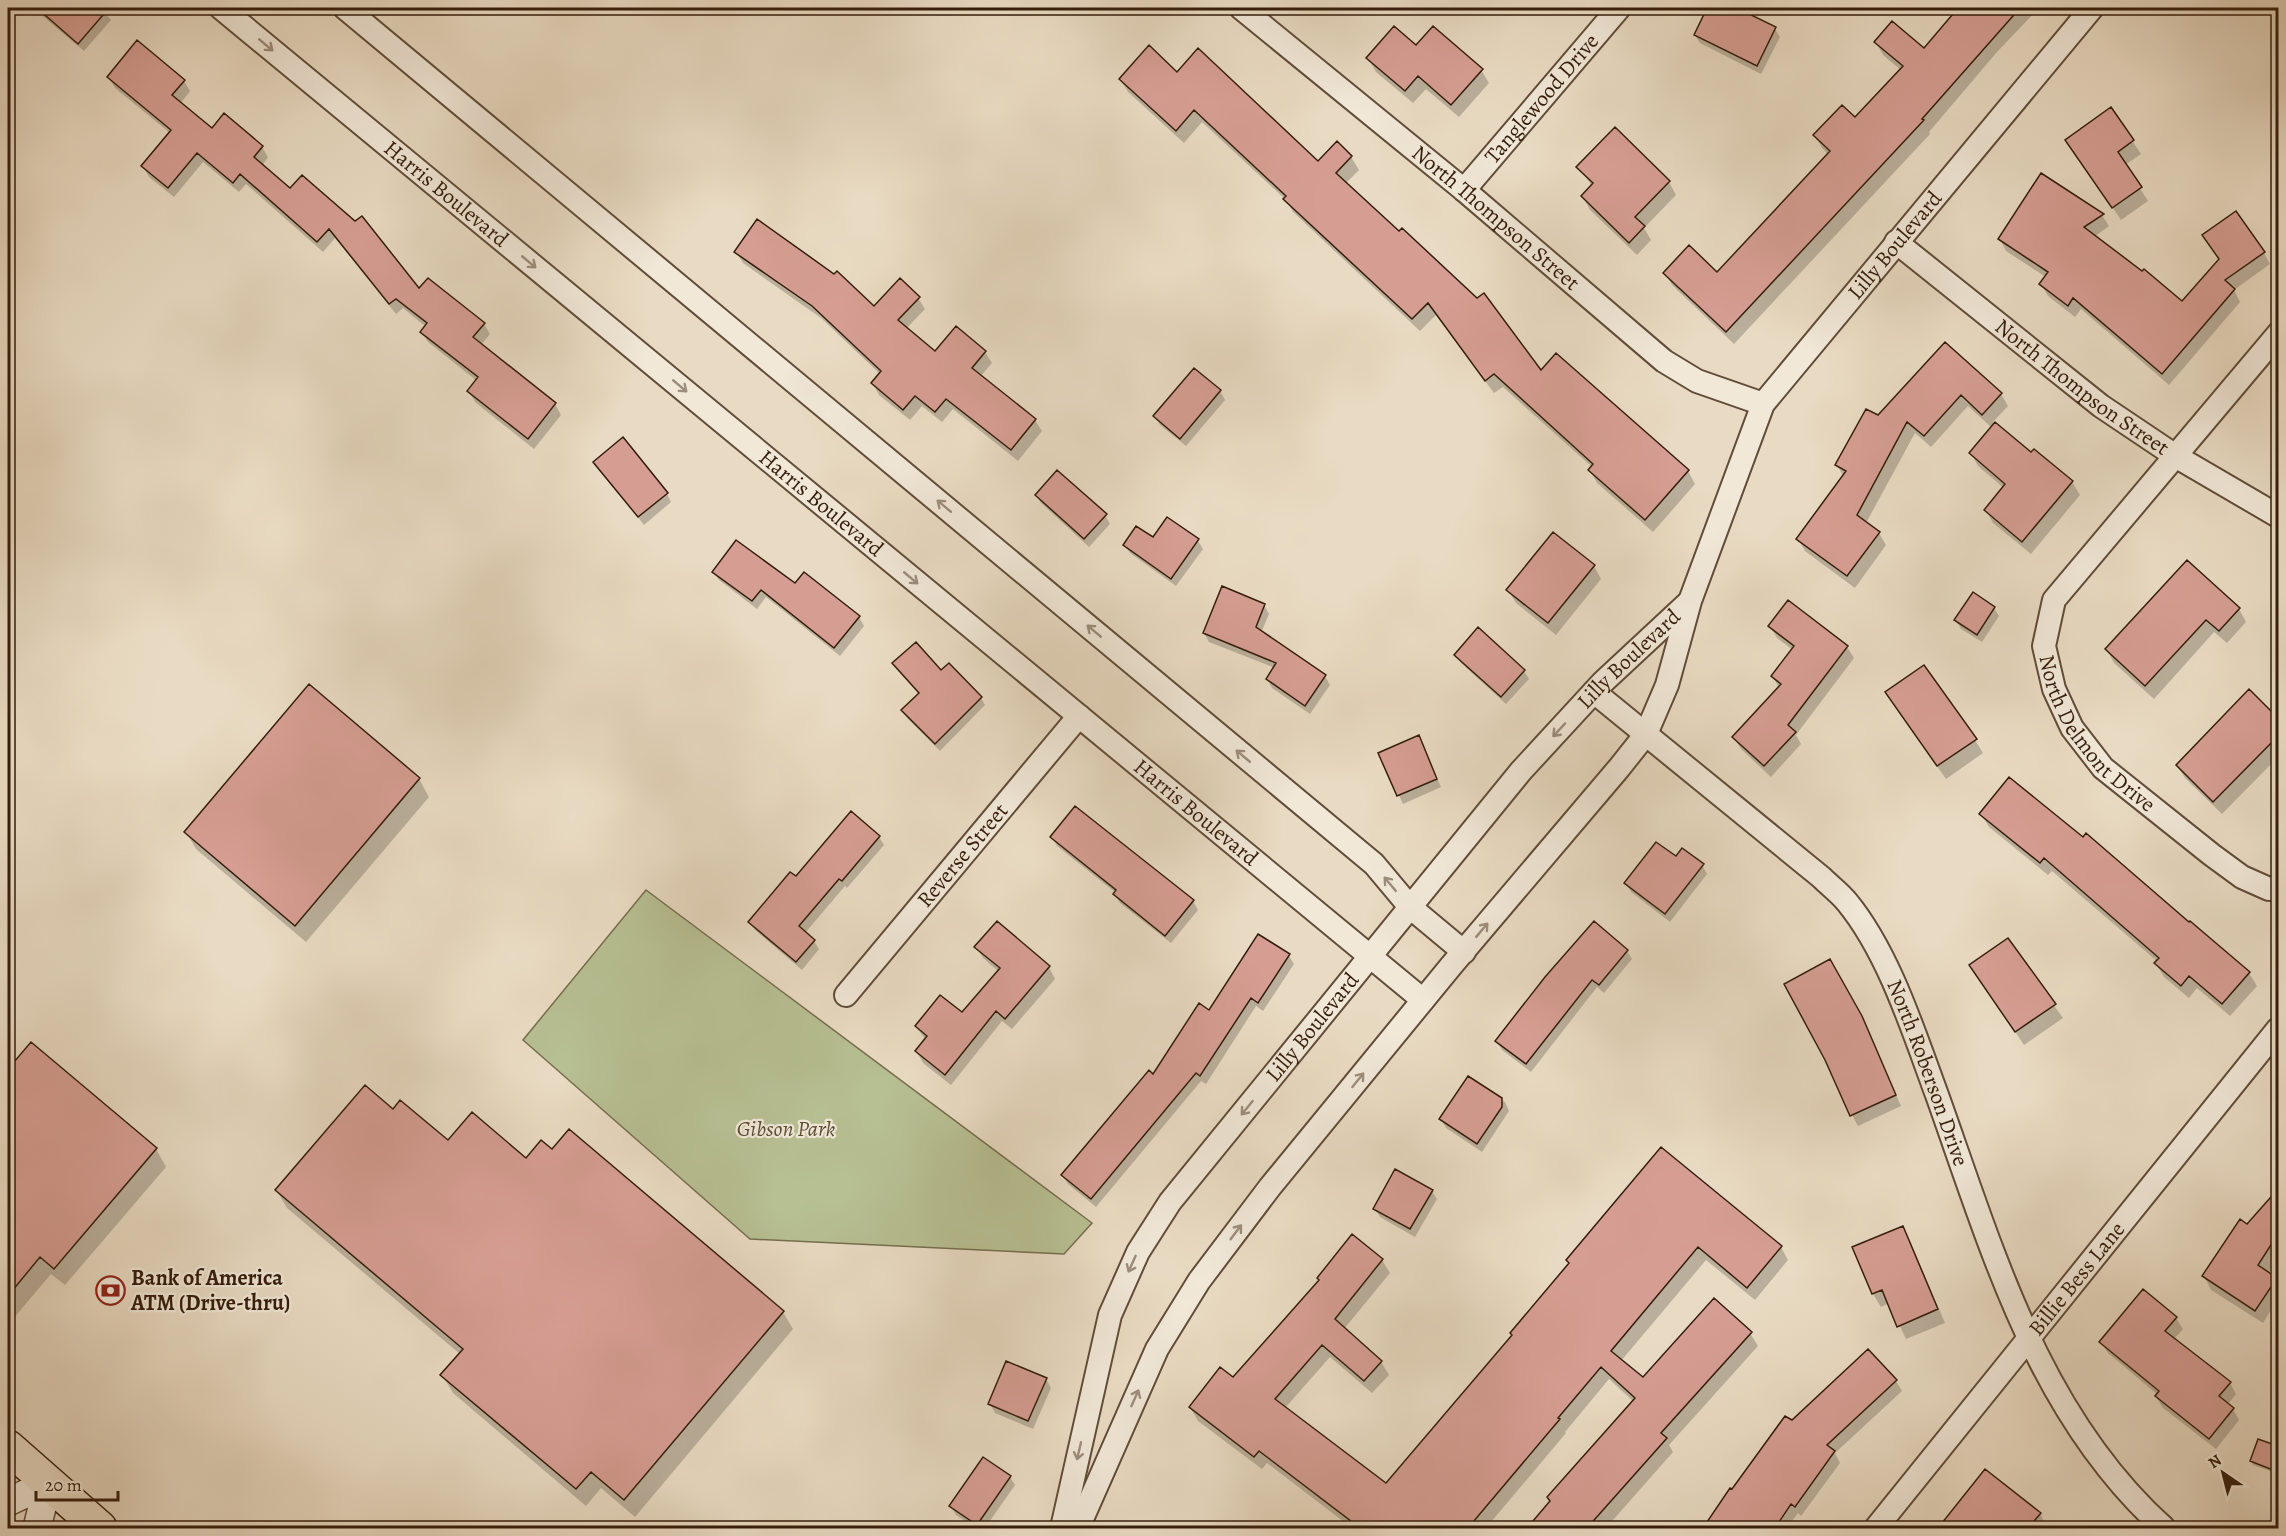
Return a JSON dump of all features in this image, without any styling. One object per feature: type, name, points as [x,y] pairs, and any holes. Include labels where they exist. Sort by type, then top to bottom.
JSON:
[{"type":"main road","points":[[8,1447],[100,1528]]},
{"type":"street","name":"Harris Boulevard","points":[[220,8],[1423,1000]]},
{"type":"street","points":[[345,8],[1374,864],[1410,907],[1464,952]]},
{"type":"street","name":"North Thompson Street","points":[[1241,8],[1464,190],[1664,361],[1697,381],[1763,404]]},
{"type":"street","name":"Tanglewood Drive","points":[[1464,190],[1619,8]]},
{"type":"street","name":"Lilly Boulevard","points":[[1078,1528],[1157,1349],[1199,1281],[1270,1187],[1646,734],[1667,686],[1690,601],[1763,404],[2092,8]]},
{"type":"street","name":"North Thompson Street","points":[[1896,242],[2101,406],[2177,457],[2278,516]]},
{"type":"street","name":"North Delmont Drive","points":[[2278,334],[2177,457],[2054,600],[2043,646],[2054,688],[2072,728],[2103,768],[2242,877],[2269,889],[2278,887]]},
{"type":"street","name":"Lilly Boulevard","points":[[1062,1528],[1110,1315],[1137,1252],[1170,1202],[1521,771],[1594,692],[1690,601]]},
{"type":"street","name":"North Roberson Drive","points":[[1594,692],[1821,877],[1846,901],[1867,931],[1915,1036],[2008,1294],[2029,1341],[2071,1417],[2115,1477],[2164,1528]]},
{"type":"street","name":"Reverse Street","points":[[846,995],[1079,716]]},
{"type":"street","name":"Billie Bess Lane","points":[[1876,1528],[2029,1341],[2278,1029]]},
{"type":"street","points":[[8,1502],[48,1482]]},
{"type":"street","points":[[37,1528],[48,1482]]},
{"type":"green space","name":"Gibson Park","points":[[646,890],[1092,1223],[1064,1254],[750,1239],[523,1040]]},
{"type":"building","points":[[37,8],[109,8],[78,44]]},
{"type":"building","points":[[1707,8],[1737,8],[1776,27],[1757,66],[1694,35]]},
{"type":"building","points":[[1958,8],[2020,8],[1922,119],[1924,120],[1726,332],[1663,273],[1689,245],[1717,272],[1830,151],[1813,135],[1842,105],[1855,117],[1903,66],[1874,42],[1892,21],[1924,48]]},
{"type":"building","points":[[1394,26],[1416,45],[1433,26],[1483,69],[1451,105],[1418,76],[1405,91],[1366,58]]},
{"type":"building","points":[[137,40],[185,80],[172,95],[212,128],[224,113],[263,146],[254,157],[290,188],[302,175],[355,221],[362,216],[419,288],[428,278],[485,323],[473,337],[556,403],[528,439],[467,391],[478,377],[420,332],[427,323],[396,299],[389,304],[329,229],[317,242],[240,174],[233,183],[197,153],[168,188],[141,166],[171,130],[107,77]]},
{"type":"building","points":[[1149,45],[1177,72],[1198,48],[1318,161],[1337,141],[1352,156],[1336,173],[1399,231],[1402,228],[1477,298],[1484,293],[1541,370],[1556,353],[1689,470],[1645,520],[1588,470],[1593,464],[1494,374],[1485,381],[1428,303],[1412,319],[1283,199],[1286,196],[1194,110],[1176,131],[1119,79]]},
{"type":"building","points":[[2111,107],[2134,140],[2118,152],[2142,187],[2112,208],[2065,140]]},
{"type":"building","points":[[1615,127],[1670,181],[1635,217],[1645,226],[1629,243],[1581,196],[1593,183],[1576,167]]},
{"type":"building","points":[[2041,173],[2104,214],[2084,227],[2142,271],[2144,269],[2182,301],[2219,259],[2202,235],[2236,211],[2265,252],[2225,280],[2235,289],[2162,374],[2073,298],[2068,306],[2039,284],[2048,272],[1998,239]]},
{"type":"building","points":[[757,219],[834,274],[837,271],[874,306],[900,278],[920,297],[898,320],[935,351],[956,326],[986,351],[972,368],[1036,419],[1011,450],[946,399],[935,412],[915,396],[903,410],[871,383],[881,371],[812,306],[734,252]]},
{"type":"building","points":[[1945,342],[2002,393],[1982,415],[1961,395],[1924,436],[1907,422],[1857,515],[1880,532],[1847,576],[1796,539],[1846,471],[1835,465],[1866,409],[1878,415]]},
{"type":"building","points":[[1194,368],[1221,390],[1180,439],[1153,416]]},
{"type":"building","points":[[1995,422],[2031,452],[2034,449],[2073,481],[2022,542],[1984,510],[2005,484],[1969,453]]},
{"type":"building","points":[[623,437],[668,493],[638,517],[593,462]]},
{"type":"building","points":[[1057,470],[1107,514],[1084,539],[1035,495]]},
{"type":"building","points":[[1167,517],[1199,539],[1171,579],[1123,545],[1136,526],[1153,537]]},
{"type":"building","points":[[1553,532],[1595,565],[1548,623],[1506,590]]},
{"type":"building","points":[[736,540],[795,583],[804,572],[860,616],[834,648],[761,590],[752,601],[712,572]]},
{"type":"building","points":[[2187,560],[2240,608],[2219,631],[2206,620],[2145,686],[2105,649]]},
{"type":"building","points":[[1222,586],[1265,604],[1256,627],[1326,675],[1305,706],[1266,679],[1276,663],[1203,633]]},
{"type":"building","points":[[1973,592],[1995,607],[1977,635],[1954,620]]},
{"type":"building","points":[[1788,600],[1848,646],[1788,725],[1796,732],[1764,766],[1732,737],[1781,684],[1771,676],[1794,646],[1768,626]]},
{"type":"building","points":[[1478,627],[1525,670],[1501,697],[1454,655]]},
{"type":"building","points":[[916,642],[941,670],[949,663],[982,697],[935,744],[901,710],[919,693],[892,663]]},
{"type":"building","points":[[1924,665],[1977,739],[1937,766],[1885,692]]},
{"type":"building","points":[[309,684],[420,778],[295,926],[184,832]]},
{"type":"building","points":[[2249,689],[2278,718],[2278,736],[2213,802],[2176,765]]},
{"type":"building","points":[[1419,735],[1437,779],[1397,796],[1378,753]]},
{"type":"building","points":[[2009,777],[2083,837],[2086,833],[2250,972],[2222,1004],[2189,976],[2181,986],[2154,963],[2159,958],[2044,858],[2040,863],[1979,814]]},
{"type":"building","points":[[1075,806],[1194,900],[1165,936],[1113,894],[1116,890],[1050,837]]},
{"type":"building","points":[[851,811],[880,836],[842,881],[839,879],[799,926],[815,940],[796,962],[748,922],[790,872],[796,876]]},
{"type":"building","points":[[1656,842],[1676,856],[1682,848],[1704,864],[1665,914],[1624,883]]},
{"type":"building","points":[[997,921],[1050,966],[1005,1019],[996,1011],[945,1075],[915,1051],[927,1036],[915,1026],[940,995],[962,1012],[1000,968],[974,947]]},
{"type":"building","points":[[1594,921],[1628,950],[1599,985],[1592,980],[1526,1064],[1495,1041],[1545,977]]},
{"type":"building","points":[[1258,934],[1290,954],[1258,1003],[1251,998],[1200,1076],[1196,1073],[1091,1199],[1061,1175],[1149,1070],[1153,1074],[1199,1003],[1209,1010]]},
{"type":"building","points":[[2008,938],[2056,1004],[2015,1032],[1969,965]]},
{"type":"building","points":[[1830,959],[1862,1016],[1896,1095],[1850,1116],[1825,1060],[1784,984]]},
{"type":"building","points":[[31,1042],[157,1148],[54,1269],[40,1257],[8,1296],[8,1069]]},
{"type":"building","points":[[1468,1076],[1502,1098],[1502,1107],[1477,1144],[1439,1119]]},
{"type":"building","points":[[365,1085],[393,1109],[400,1100],[448,1140],[472,1112],[526,1158],[541,1140],[552,1149],[569,1129],[784,1311],[624,1500],[591,1472],[576,1489],[440,1375],[463,1349],[275,1190]]},
{"type":"building","points":[[1661,1147],[1782,1246],[1747,1288],[1698,1247],[1611,1351],[1643,1377],[1714,1298],[1752,1332],[1661,1433],[1667,1438],[1587,1528],[1527,1528],[1550,1501],[1547,1497],[1635,1398],[1601,1367],[1468,1528],[1360,1528],[1259,1451],[1254,1457],[1189,1407],[1220,1367],[1233,1377],[1319,1280],[1317,1278],[1352,1234],[1383,1259],[1335,1319],[1382,1361],[1364,1381],[1322,1345],[1275,1399],[1386,1483],[1512,1335],[1510,1333],[1569,1263],[1566,1260]]},
{"type":"building","points":[[1395,1169],[1433,1190],[1410,1229],[1373,1209]]},
{"type":"building","points":[[2278,1189],[2278,1234],[2258,1265],[2277,1278],[2255,1311],[2202,1276],[2240,1219],[2247,1224]]},
{"type":"building","points":[[1903,1226],[1938,1309],[1897,1327],[1882,1290],[1872,1294],[1852,1247]]},
{"type":"building","points":[[2143,1289],[2177,1317],[2165,1331],[2231,1382],[2219,1396],[2234,1408],[2209,1439],[2155,1396],[2159,1391],[2099,1342]]},
{"type":"building","points":[[1868,1349],[1897,1380],[1827,1445],[1835,1451],[1795,1507],[1791,1504],[1775,1528],[1703,1528],[1730,1488],[1732,1489],[1785,1416],[1792,1420]]},
{"type":"building","points":[[1006,1361],[1047,1378],[1028,1421],[988,1404]]},
{"type":"building","points":[[2258,1439],[2278,1446],[2278,1472],[2250,1461]]},
{"type":"building","points":[[983,1457],[1011,1476],[977,1525],[949,1506]]},
{"type":"building","points":[[1985,1469],[2041,1513],[2028,1528],[1938,1528]]},
{"type":"place","name":"Bank of America ATM (Drive-thru)","points":[[110,1291]]}]
